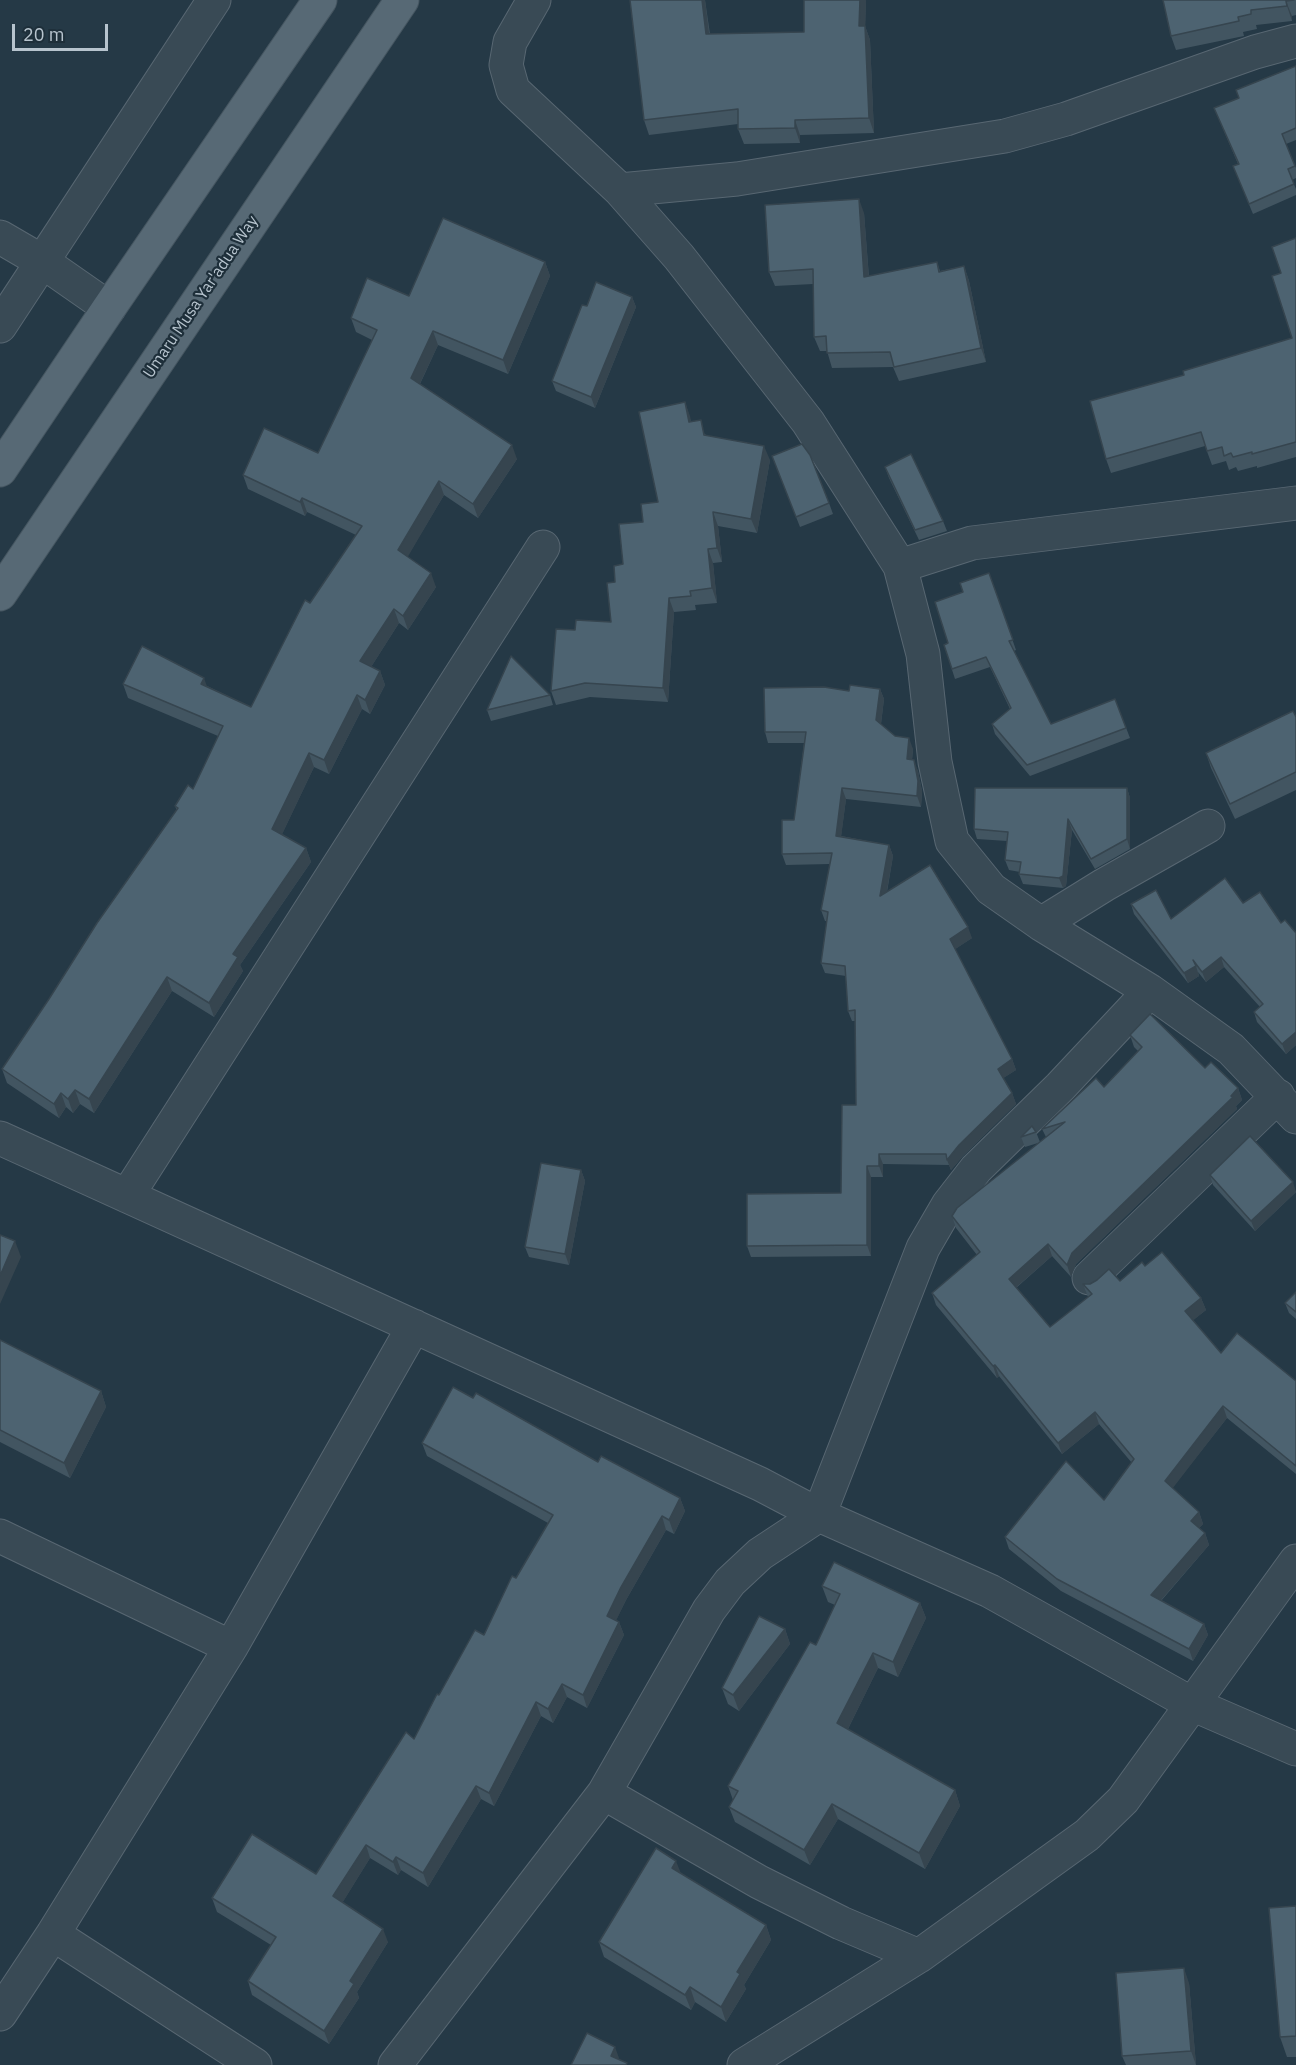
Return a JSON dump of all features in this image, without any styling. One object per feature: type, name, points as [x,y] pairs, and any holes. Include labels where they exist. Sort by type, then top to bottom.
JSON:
[{"type":"main road","points":[[0,470],[320,0]]},
{"type":"main road","name":"Umaru Musa Yar'adua Way","points":[[0,594],[402,0]]},
{"type":"street","points":[[0,326],[214,0]]},
{"type":"street","points":[[534,0],[510,42],[506,65],[513,90],[620,190],[679,257],[808,422],[900,566],[923,654],[935,762],[952,841],[991,889],[1041,924],[1150,991],[1231,1050],[1287,1106],[1089,1278]]},
{"type":"street","points":[[620,190],[737,179],[1005,136],[1066,119],[1255,52],[1296,41]]},
{"type":"street","points":[[0,237],[43,262],[109,308]]},
{"type":"street","points":[[900,566],[972,543],[1296,503]]},
{"type":"street","points":[[127,1196],[543,547]]},
{"type":"street","points":[[1041,924],[1208,826]]},
{"type":"street","points":[[394,2065],[604,1793],[710,1610],[730,1582],[760,1554],[819,1515],[923,1248],[948,1205],[976,1169],[1060,1087],[1150,991]]},
{"type":"street","points":[[0,1138],[760,1484],[819,1515],[990,1591],[1191,1704],[1296,1749]]},
{"type":"street","points":[[0,2014],[53,1934],[231,1647],[414,1326]]},
{"type":"street","points":[[0,1536],[231,1647]]},
{"type":"street","points":[[744,2065],[919,1956],[1087,1835],[1123,1800],[1296,1561]]},
{"type":"street","points":[[604,1793],[759,1882],[841,1923],[919,1956]]},
{"type":"street","points":[[53,1934],[255,2065]]},
{"type":"building","points":[[630,0],[702,0],[706,34],[804,32],[804,0],[860,0],[859,26],[865,26],[869,118],[795,120],[795,128],[738,129],[738,109],[644,120]]},
{"type":"building","points":[[1163,0],[1294,0],[1286,1],[1287,6],[1251,10],[1251,14],[1238,17],[1239,21],[1171,36]]},
{"type":"building","points":[[1296,66],[1296,128],[1282,134],[1295,166],[1288,169],[1294,184],[1249,204],[1233,166],[1239,164],[1214,108],[1239,98],[1236,90]]},
{"type":"building","points":[[859,199],[864,277],[937,262],[939,272],[964,266],[981,348],[894,367],[890,352],[827,353],[826,336],[814,337],[813,269],[769,272],[765,205]]},
{"type":"building","points":[[443,218],[545,262],[503,360],[433,331],[411,378],[512,445],[473,504],[439,481],[398,550],[431,573],[403,616],[394,609],[360,661],[380,671],[365,700],[357,695],[324,760],[309,753],[272,829],[306,848],[233,954],[238,957],[209,1003],[167,977],[89,1099],[75,1090],[68,1099],[61,1093],[54,1104],[2,1069],[97,923],[178,808],[175,806],[188,785],[193,789],[223,726],[123,684],[142,646],[204,678],[201,684],[251,707],[305,600],[310,603],[362,526],[302,498],[300,502],[243,475],[264,428],[318,453],[377,330],[351,318],[367,278],[409,296]]},
{"type":"building","points":[[1296,238],[1296,442],[1233,457],[1231,453],[1224,456],[1222,447],[1207,451],[1201,432],[1106,459],[1090,401],[1184,375],[1183,371],[1292,338],[1272,276],[1281,273],[1272,247]]},
{"type":"building","points":[[596,282],[632,297],[591,397],[552,381],[582,305],[587,306]]},
{"type":"building","points":[[685,402],[689,422],[701,420],[704,435],[764,446],[751,519],[713,512],[717,548],[708,549],[712,588],[690,591],[691,596],[669,598],[663,688],[585,683],[551,691],[556,629],[575,630],[576,620],[611,622],[607,583],[615,582],[614,566],[623,564],[619,524],[643,522],[641,504],[658,502],[639,412]]},
{"type":"building","points":[[802,444],[810,455],[829,503],[796,517],[772,456]]},
{"type":"building","points":[[911,454],[943,521],[915,530],[885,467]]},
{"type":"building","points":[[989,573],[1013,640],[1009,641],[1051,724],[1115,699],[1126,728],[1027,765],[992,724],[1011,708],[986,657],[952,669],[944,645],[948,643],[935,602],[963,592],[960,583]]},
{"type":"building","points":[[511,656],[550,695],[487,710]]},
{"type":"building","points":[[850,685],[880,689],[876,720],[895,736],[909,738],[907,759],[914,760],[918,781],[917,796],[842,788],[836,836],[889,845],[880,896],[930,865],[968,927],[950,939],[1012,1059],[998,1069],[1012,1093],[959,1145],[947,1160],[946,1154],[879,1154],[879,1166],[867,1166],[867,1245],[747,1246],[747,1194],[841,1193],[842,1105],[856,1105],[855,1010],[848,1011],[845,966],[821,963],[828,912],[821,910],[832,853],[782,854],[782,820],[794,820],[806,732],[765,732],[764,688],[824,687],[849,691]]},
{"type":"building","points":[[1293,711],[1296,717],[1296,772],[1230,804],[1206,753]]},
{"type":"building","points":[[975,788],[1127,788],[1127,839],[1091,859],[1068,819],[1063,876],[1059,878],[1019,874],[1021,862],[1005,860],[1008,832],[974,829]]},
{"type":"building","points":[[1225,878],[1243,903],[1260,892],[1281,923],[1285,920],[1296,933],[1296,1032],[1282,1044],[1254,1012],[1263,1004],[1221,957],[1202,972],[1193,960],[1196,966],[1184,973],[1131,904],[1156,890],[1171,919]]},
{"type":"building","points":[[1150,1014],[1205,1068],[1211,1062],[1238,1088],[1231,1096],[1233,1097],[1072,1253],[1067,1265],[1048,1244],[1009,1279],[1050,1327],[1092,1294],[1083,1284],[1090,1284],[1097,1280],[1109,1269],[1120,1281],[1142,1262],[1145,1266],[1162,1252],[1201,1298],[1185,1311],[1221,1353],[1237,1333],[1296,1381],[1296,1466],[1223,1406],[1165,1481],[1199,1512],[1191,1521],[1205,1533],[1151,1595],[1204,1624],[1189,1649],[1057,1579],[1005,1537],[1066,1461],[1104,1500],[1134,1459],[1095,1412],[1058,1443],[995,1365],[993,1366],[932,1293],[980,1252],[952,1216],[957,1208],[1065,1122],[1042,1129],[1096,1078],[1104,1087],[1142,1047],[1130,1035]]},
{"type":"building","points":[[1032,1126],[1036,1132],[1021,1137]]},
{"type":"building","points":[[1250,1136],[1293,1182],[1251,1221],[1210,1175]]},
{"type":"building","points":[[541,1163],[581,1170],[565,1254],[525,1247]]},
{"type":"building","points":[[0,1235],[15,1241],[0,1276]]},
{"type":"building","points":[[1296,1292],[1296,1312],[1285,1303]]},
{"type":"building","points":[[0,1340],[101,1391],[64,1463],[0,1430]]},
{"type":"building","points":[[453,1387],[473,1398],[476,1393],[598,1462],[601,1456],[680,1498],[669,1520],[662,1516],[621,1587],[607,1616],[619,1622],[583,1695],[562,1684],[548,1709],[536,1702],[489,1793],[476,1786],[423,1873],[396,1857],[393,1862],[366,1845],[333,1896],[383,1929],[350,1981],[354,1984],[324,2031],[248,1981],[276,1937],[212,1898],[252,1834],[316,1874],[406,1732],[414,1739],[437,1694],[439,1695],[475,1630],[484,1635],[512,1576],[516,1578],[553,1515],[422,1443]]},
{"type":"building","points":[[834,1562],[920,1603],[893,1662],[873,1653],[837,1723],[955,1790],[919,1853],[832,1804],[804,1850],[729,1807],[738,1791],[728,1786],[810,1642],[816,1645],[840,1594],[822,1586]]},
{"type":"building","points":[[759,1616],[785,1629],[733,1695],[722,1688]]},
{"type":"building","points":[[656,1848],[676,1861],[672,1868],[766,1925],[737,1972],[740,1974],[721,2007],[690,1987],[685,1995],[599,1942]]},
{"type":"building","points":[[1296,1906],[1296,2036],[1280,2037],[1269,1908]]},
{"type":"building","points":[[1184,1968],[1191,2051],[1122,2056],[1116,1973]]},
{"type":"building","points":[[587,2033],[615,2047],[611,2056],[627,2063],[626,2065],[571,2065]]}]
